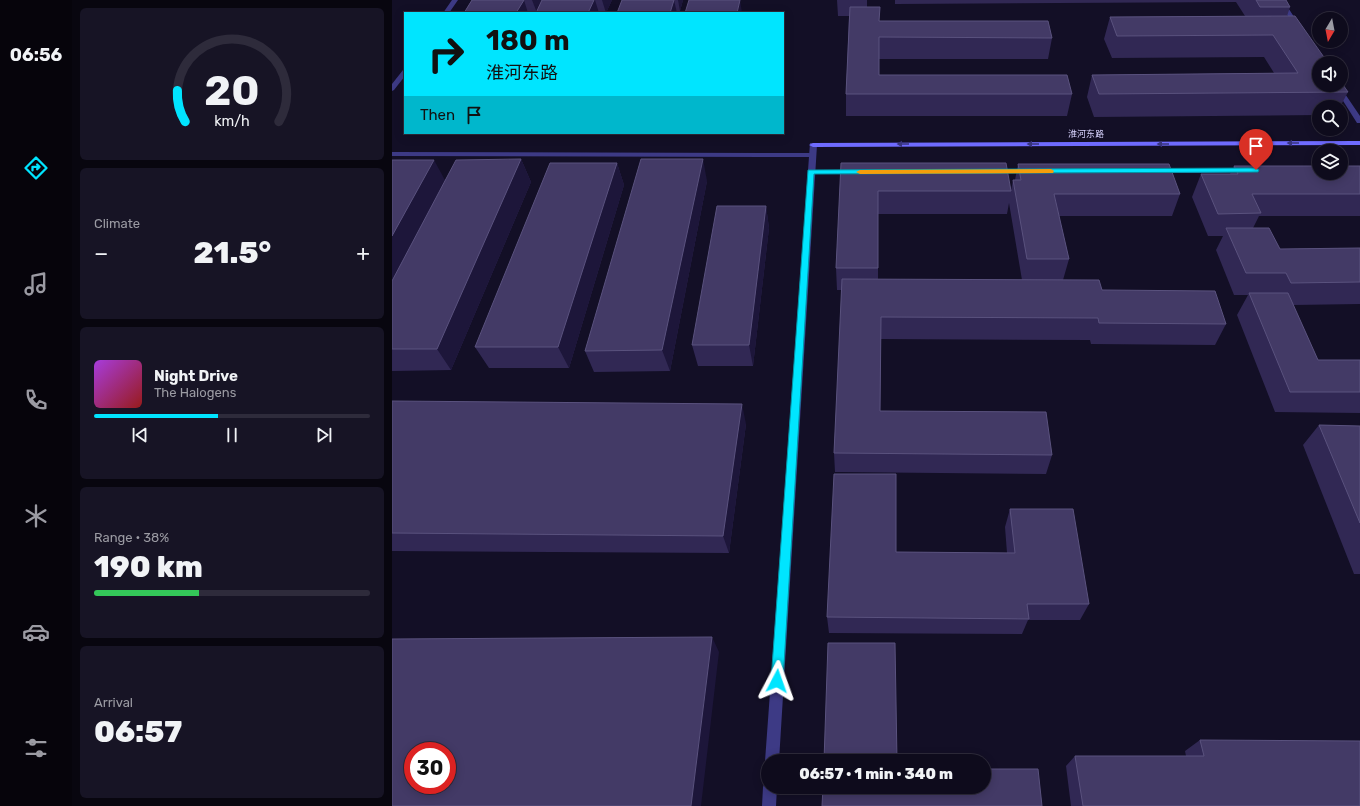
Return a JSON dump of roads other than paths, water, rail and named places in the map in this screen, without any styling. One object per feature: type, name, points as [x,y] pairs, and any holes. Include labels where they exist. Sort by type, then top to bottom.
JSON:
[{"type":"main road","name":"淮河东路","points":[[813,150],[1360,143]]},
{"type":"main road","points":[[1152,171],[1256,170]]},
{"type":"main road","points":[[986,171],[1041,171]]},
{"type":"main road","points":[[811,172],[858,172]]},
{"type":"street","points":[[447,12],[455,0]]},
{"type":"street","points":[[1280,0],[1301,32]]},
{"type":"street","points":[[392,89],[404,72]]},
{"type":"street","points":[[1341,92],[1360,121]]},
{"type":"street","points":[[392,154],[813,150],[772,754]]},
{"type":"street","points":[[769,806],[770,794]]}]
